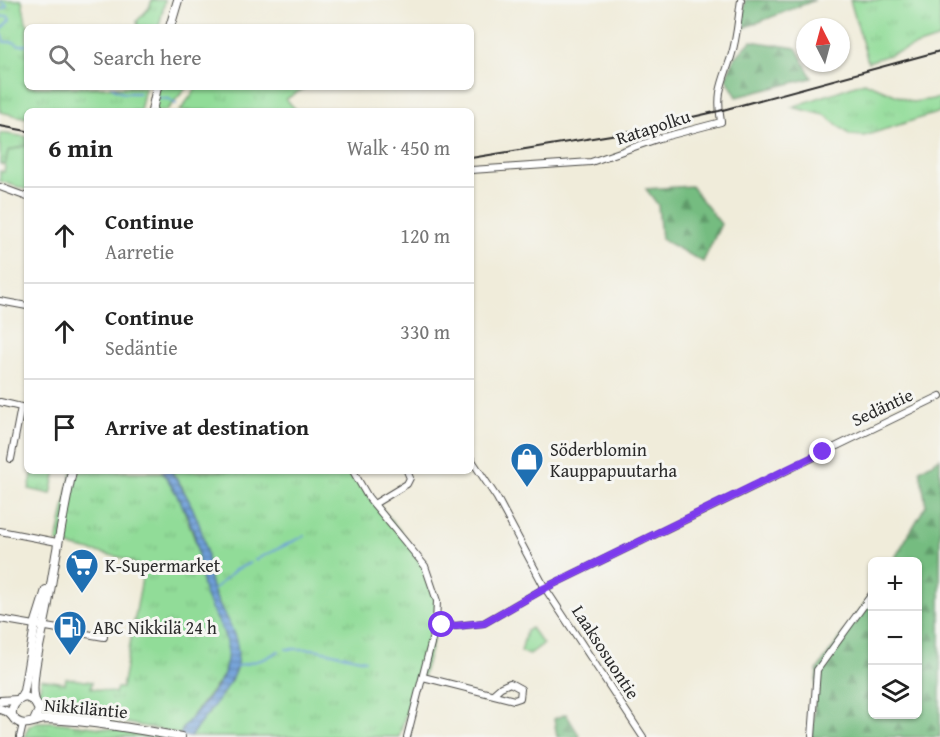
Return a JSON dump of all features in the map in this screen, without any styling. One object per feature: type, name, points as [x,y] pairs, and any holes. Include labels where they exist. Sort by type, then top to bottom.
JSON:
[{"type":"street","points":[[171,24],[178,0]]},
{"type":"street","name":"Ratapolku","points":[[474,170],[591,162],[668,136],[721,122],[719,91],[731,57],[741,0]]},
{"type":"street","points":[[153,108],[156,90]]},
{"type":"street","points":[[0,187],[24,196]]},
{"type":"street","points":[[0,301],[24,305]]},
{"type":"street","name":"Sedäntie","points":[[436,624],[456,626],[484,623],[545,588],[940,396]]},
{"type":"street","points":[[0,402],[21,407],[10,459]]},
{"type":"street","name":"Laaksosuontie","points":[[474,464],[497,498],[545,588],[641,736]]},
{"type":"street","points":[[21,735],[19,721],[12,707],[24,691],[53,567],[71,474]]},
{"type":"street","points":[[355,474],[374,504],[425,566],[437,602],[436,624],[407,737]]},
{"type":"street","points":[[374,504],[407,484],[410,478],[408,474]]},
{"type":"street","points":[[0,531],[57,542]]},
{"type":"street","points":[[812,737],[817,670],[868,601]]},
{"type":"street","points":[[0,619],[104,637]]},
{"type":"street","points":[[0,709],[19,721],[34,721],[38,713],[33,687],[39,626]]},
{"type":"street","points":[[423,677],[493,694]]},
{"type":"street","points":[[19,699],[28,698],[37,704]]},
{"type":"street","name":"Nikkiläntie","points":[[0,701],[19,699]]},
{"type":"street","name":"Nikkiläntie","points":[[37,704],[47,711],[88,717],[135,729]]},
{"type":"street","name":"Nikkiläntie","points":[[34,721],[47,719],[135,729],[181,737]]},
{"type":"green space","points":[[0,0],[22,0],[27,24],[24,24],[24,90],[144,90],[141,108],[24,108],[24,117],[0,112]]},
{"type":"green space","points":[[152,0],[165,0],[160,24],[138,24],[137,21],[149,8]]},
{"type":"green space","points":[[745,0],[815,0],[741,29]]},
{"type":"green space","points":[[850,0],[940,0],[940,38],[868,62]]},
{"type":"green space","points":[[751,41],[796,48],[796,72],[809,72],[812,78],[737,97],[726,78],[734,59]]},
{"type":"green space","points":[[864,82],[912,102],[940,98],[940,112],[864,136],[850,135],[825,115],[792,107]]},
{"type":"green space","points":[[156,90],[184,90],[169,108],[153,108]]},
{"type":"green space","points":[[195,90],[302,90],[286,99],[294,108],[182,108]]},
{"type":"green space","points":[[0,133],[24,137],[24,146],[8,151],[6,165],[0,164]]},
{"type":"green space","points":[[24,146],[24,189],[0,181],[0,171],[4,172],[8,151]]},
{"type":"green space","points":[[691,186],[721,224],[703,262],[661,239],[658,205],[646,189]]},
{"type":"green space","points":[[940,458],[940,737],[812,737],[817,670],[868,599],[868,719],[922,719],[922,557],[895,557],[926,505],[920,470]]},
{"type":"green space","points":[[32,474],[55,474],[51,494],[29,489]]},
{"type":"green space","points":[[71,474],[164,474],[180,499],[196,543],[207,598],[226,636],[229,651],[224,675],[180,735],[49,708],[42,702],[36,689],[40,689],[41,679],[65,683],[66,678],[92,682],[91,688],[115,693],[117,688],[122,688],[143,573],[132,562],[123,558],[57,542]]},
{"type":"green space","points":[[173,474],[354,474],[359,483],[410,543],[429,577],[435,596],[437,621],[434,637],[423,677],[415,682],[399,737],[190,737],[231,681],[232,632],[211,585],[206,551],[196,517]]},
{"type":"green space","points":[[531,628],[543,644],[530,654],[521,652],[526,631]]},
{"type":"green space","points":[[566,714],[580,737],[557,737],[554,719]]},
{"type":"green space","points":[[38,722],[175,737],[24,737],[29,726]]},
{"type":"water","points":[[164,474],[173,474],[193,509],[204,539],[212,587],[234,636],[238,656],[233,676],[190,737],[180,735],[183,728],[222,679],[227,660],[227,648],[226,638],[204,591],[192,526]]},
{"type":"waterway","points":[[0,2],[7,5],[0,10]]},
{"type":"waterway","points":[[0,17],[8,16],[10,19],[1,30],[4,42],[24,45]]},
{"type":"waterway","points":[[118,90],[124,93],[139,93]]},
{"type":"waterway","points":[[159,98],[169,99],[176,104]]},
{"type":"waterway","points":[[255,560],[304,536]]},
{"type":"waterway","points":[[211,592],[235,570],[250,563]]},
{"type":"waterway","points":[[286,649],[314,649],[365,660]]},
{"type":"waterway","points":[[234,667],[264,659],[279,651]]},
{"type":"railway","points":[[474,158],[617,134],[719,111],[940,51]]},
{"type":"railway","points":[[0,126],[24,130]]},
{"type":"place","name":"Söderblomin Kauppapuutarha","points":[[527,488]]},
{"type":"place","name":"K-Supermarket","points":[[82,594]]},
{"type":"place","name":"ABC Nikkilä 24 h","points":[[70,656]]},
{"type":"route","points":[[442,625],[484,623],[545,588],[823,452]]}]
